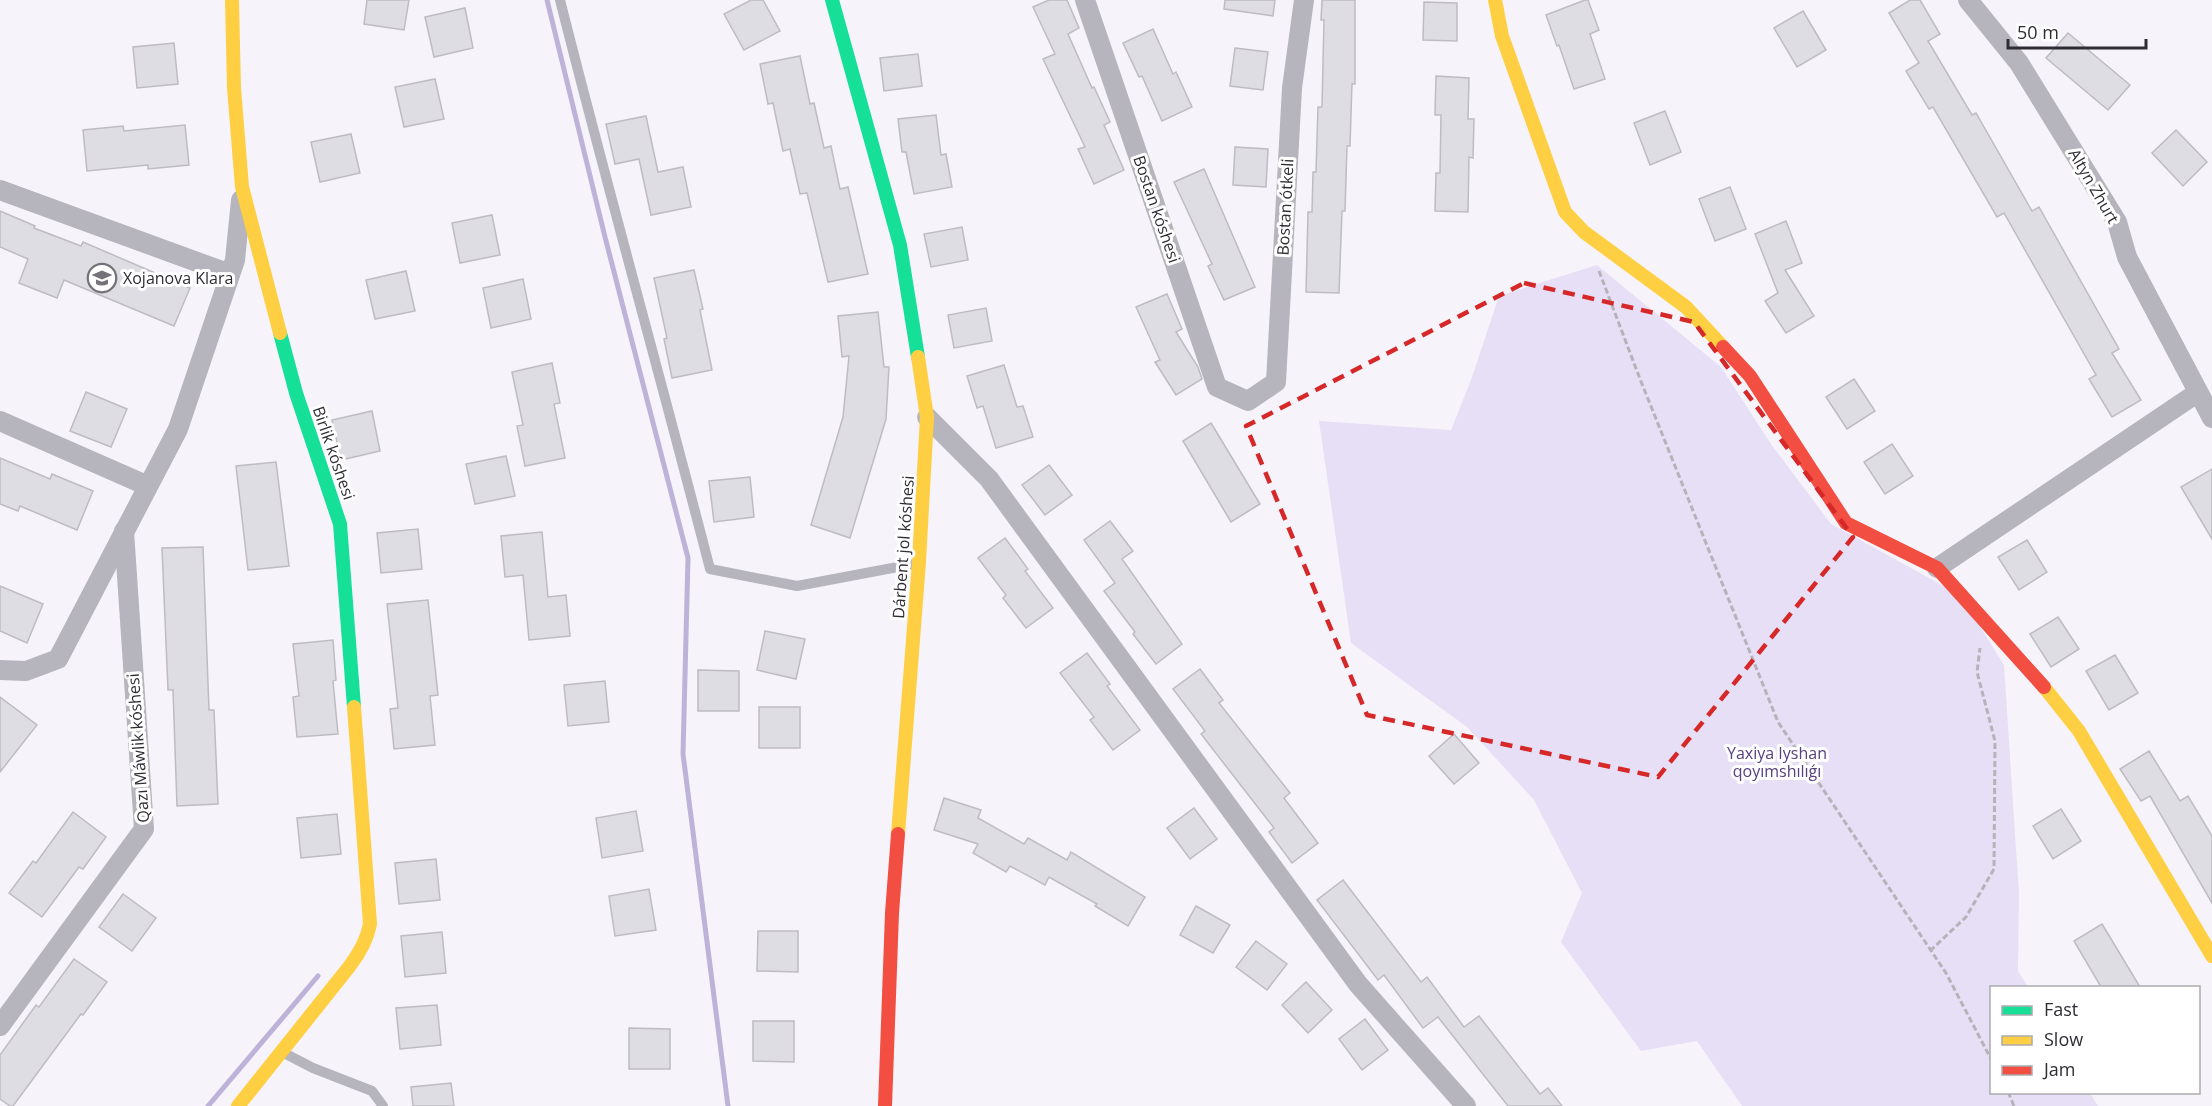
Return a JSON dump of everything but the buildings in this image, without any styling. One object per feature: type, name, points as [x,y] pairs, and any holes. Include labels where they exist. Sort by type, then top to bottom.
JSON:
[{"type":"street","name":"Birlik kóshesi","points":[[231,0],[234,88],[242,187],[296,393],[340,524],[370,924],[367,940],[284,1053]]},
{"type":"street","name":"Dárbent jol kóshesi","points":[[832,0],[900,245],[927,417],[919,562],[892,913],[885,1106]]},
{"type":"street","name":"Bostan kóshesi","points":[[1086,0],[1217,387],[1248,401]]},
{"type":"street","name":"Bostan ótkeli","points":[[1248,401],[1276,382],[1292,88],[1304,0]]},
{"type":"street","points":[[1495,0],[1502,36],[1565,212],[1584,232],[1686,307],[1750,376],[1846,523],[1937,568],[2041,683],[2079,731],[2212,956]]},
{"type":"street","name":"Altyn Zhurt","points":[[1968,0],[2019,63],[2117,222],[2127,257],[2212,418]]},
{"type":"street","points":[[0,670],[26,671],[58,659],[178,429],[235,260],[242,187]]},
{"type":"street","points":[[0,190],[230,274]]},
{"type":"street","points":[[1937,568],[2197,393]]},
{"type":"street","points":[[927,417],[989,479],[1358,984],[1466,1106]]},
{"type":"street","points":[[0,421],[148,486]]},
{"type":"street","name":"Qazı Máwlik kóshesi","points":[[0,1026],[144,829],[124,530]]},
{"type":"street","points":[[238,1106],[284,1053]]},
{"type":"lane","points":[[560,0],[603,172],[647,326],[710,569],[797,586],[919,562]]},
{"type":"lane","points":[[284,1053],[313,1068],[372,1091],[383,1106]]},
{"type":"path","points":[[1596,263],[1640,379],[1779,722],[1946,973],[1990,1057]]},
{"type":"path","points":[[1930,951],[1966,917],[1994,869],[1995,741],[1977,672],[1984,621]]},
{"type":"highlighted area","points":[[1524,283],[1694,322],[1853,537],[1658,777],[1367,715],[1246,426]]},
{"type":"green space","name":"Yaxiya Iyshan qoyımshılıǵı","points":[[1597,265],[1721,367],[1771,444],[1831,524],[1960,595],[2004,665],[2019,894],[2018,971],[2027,986],[1990,986],[1990,1094],[2091,1094],[2098,1106],[1742,1106],[1697,1041],[1641,1051],[1561,942],[1582,893],[1534,800],[1467,727],[1351,643],[1319,421],[1451,430],[1471,380],[1499,296]]},
{"type":"waterway","points":[[547,0],[605,237],[688,558],[683,754],[728,1106]]},
{"type":"waterway","points":[[208,1106],[318,976]]},
{"type":"traffic: fast","points":[[832,0],[900,245],[918,357]]},
{"type":"traffic: fast","points":[[280,333],[296,393],[340,524],[354,707]]},
{"type":"traffic: slow","points":[[232,0],[234,88],[242,187],[280,333]]},
{"type":"traffic: slow","points":[[1495,0],[1502,36],[1565,212],[1584,232],[1686,307],[1723,347]]},
{"type":"traffic: slow","points":[[898,834],[919,562],[927,417],[918,357]]},
{"type":"traffic: slow","points":[[2044,687],[2079,731],[2212,956]]},
{"type":"traffic: slow","points":[[238,1106],[353,962],[369,930],[354,707]]},
{"type":"traffic: jam","points":[[1723,347],[1750,376],[1846,523],[1937,568],[2044,687]]},
{"type":"traffic: jam","points":[[885,1106],[892,913],[898,834]]},
{"type":"place","name":"Xojanova Klara","points":[[102,278]]}]
